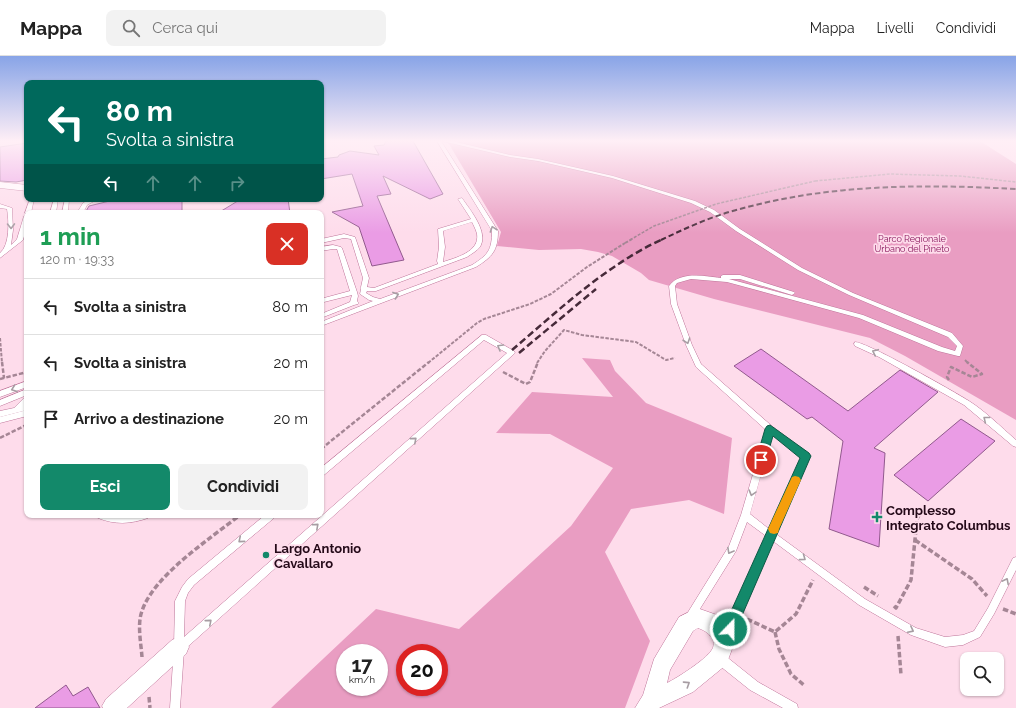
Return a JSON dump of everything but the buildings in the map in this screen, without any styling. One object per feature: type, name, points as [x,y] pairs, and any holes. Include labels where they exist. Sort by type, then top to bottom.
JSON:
[{"type":"street","points":[[1,185],[24,188]]},
{"type":"street","points":[[698,618],[710,622],[720,631],[722,651],[686,685],[649,704],[662,666],[686,624],[698,618]]},
{"type":"street","points":[[113,706],[179,647]]},
{"type":"lane","points":[[324,323],[474,266],[491,254],[495,247],[495,231],[457,171]]},
{"type":"lane","points":[[589,171],[613,177],[693,202],[712,211],[738,230],[800,269],[851,294],[899,313],[950,336],[960,346],[958,354],[940,349],[861,316],[727,280],[691,277],[675,282],[672,286],[674,304],[689,345],[698,364],[770,429],[806,456],[737,612],[722,651],[754,686],[793,708]]},
{"type":"lane","points":[[362,288],[374,290],[466,256],[477,247],[480,235],[474,220],[460,199]]},
{"type":"lane","points":[[82,210],[85,204],[89,202]]},
{"type":"lane","points":[[0,206],[9,208],[12,225],[5,252]]},
{"type":"lane","points":[[441,265],[440,261],[442,247],[440,230],[474,220]]},
{"type":"lane","points":[[0,256],[20,240],[24,226]]},
{"type":"lane","points":[[324,240],[344,236],[353,238],[366,278],[362,288],[363,294],[371,299],[381,301]]},
{"type":"lane","points":[[324,248],[339,248],[354,292],[355,296],[353,303]]},
{"type":"lane","points":[[715,278],[726,276],[740,277],[792,293]]},
{"type":"lane","points":[[324,300],[354,292]]},
{"type":"lane","points":[[324,315],[353,303],[366,306]]},
{"type":"lane","points":[[179,647],[512,353],[484,337],[324,470]]},
{"type":"lane","points":[[857,344],[881,355],[957,397],[1016,444]]},
{"type":"lane","points":[[0,394],[24,385]]},
{"type":"lane","points":[[0,403],[24,393]]},
{"type":"lane","points":[[10,400],[21,412]]},
{"type":"lane","points":[[0,414],[21,412]]},
{"type":"lane","points":[[0,420],[21,412]]},
{"type":"lane","points":[[686,624],[733,548],[745,515],[770,429]]},
{"type":"lane","points":[[745,515],[862,602],[914,632],[944,642],[962,640],[977,634],[1016,561]]},
{"type":"lane","points":[[106,518],[122,520],[131,518]]},
{"type":"lane","points":[[175,708],[179,647],[179,605],[185,590],[199,575],[267,518]]},
{"type":"path","points":[[324,447],[477,323],[484,319],[530,304],[551,294],[587,267],[654,226],[716,204],[816,181],[890,174],[960,176],[1016,182]]},
{"type":"path","points":[[496,368],[526,384],[530,382],[538,361],[564,330],[582,335],[636,342],[666,360],[675,358]]},
{"type":"path","points":[[0,338],[4,378]]},
{"type":"path","points":[[957,397],[959,393],[947,377],[951,367],[972,377],[982,374],[958,354]]},
{"type":"path","points":[[0,379],[24,373]]},
{"type":"path","points":[[0,438],[24,426]]},
{"type":"path","points":[[150,708],[140,643],[140,623],[142,612],[151,592],[168,573],[236,518]]},
{"type":"path","points":[[915,540],[972,578],[994,604],[1016,614]]},
{"type":"path","points":[[896,608],[901,674]]},
{"type":"path","points":[[776,632],[779,649],[791,674],[806,686]]},
{"type":"green space","name":"Parco Regionale Urbano del Pineto","points":[[465,171],[1016,171],[1016,420],[905,356],[870,338],[714,299],[649,280],[641,273],[612,256],[598,252],[581,249],[539,250],[497,246],[501,232]]},
{"type":"green space","points":[[582,358],[610,360],[615,371],[646,403],[732,438],[724,514],[689,500],[631,509],[605,552],[650,641],[625,708],[271,708],[336,647],[336,696],[388,696],[388,644],[339,644],[376,609],[459,629],[571,526],[613,468],[550,434],[496,433],[532,392],[613,397]]},
{"type":"railway","points":[[662,240],[719,215],[774,201],[842,190],[946,186],[1016,189]]},
{"type":"railway","points":[[512,350],[565,304],[603,275],[622,262],[662,240]]},
{"type":"railway","points":[[519,353],[596,289]]},
{"type":"slow traffic","points":[[774,529],[795,480]]},
{"type":"place","name":"Complesso Integrato Columbus","points":[[877,517]]},
{"type":"place","name":"Largo Antonio Cavallaro","points":[[266,555]]},
{"type":"route","points":[[730,629],[806,456],[770,429],[761,460]]}]
